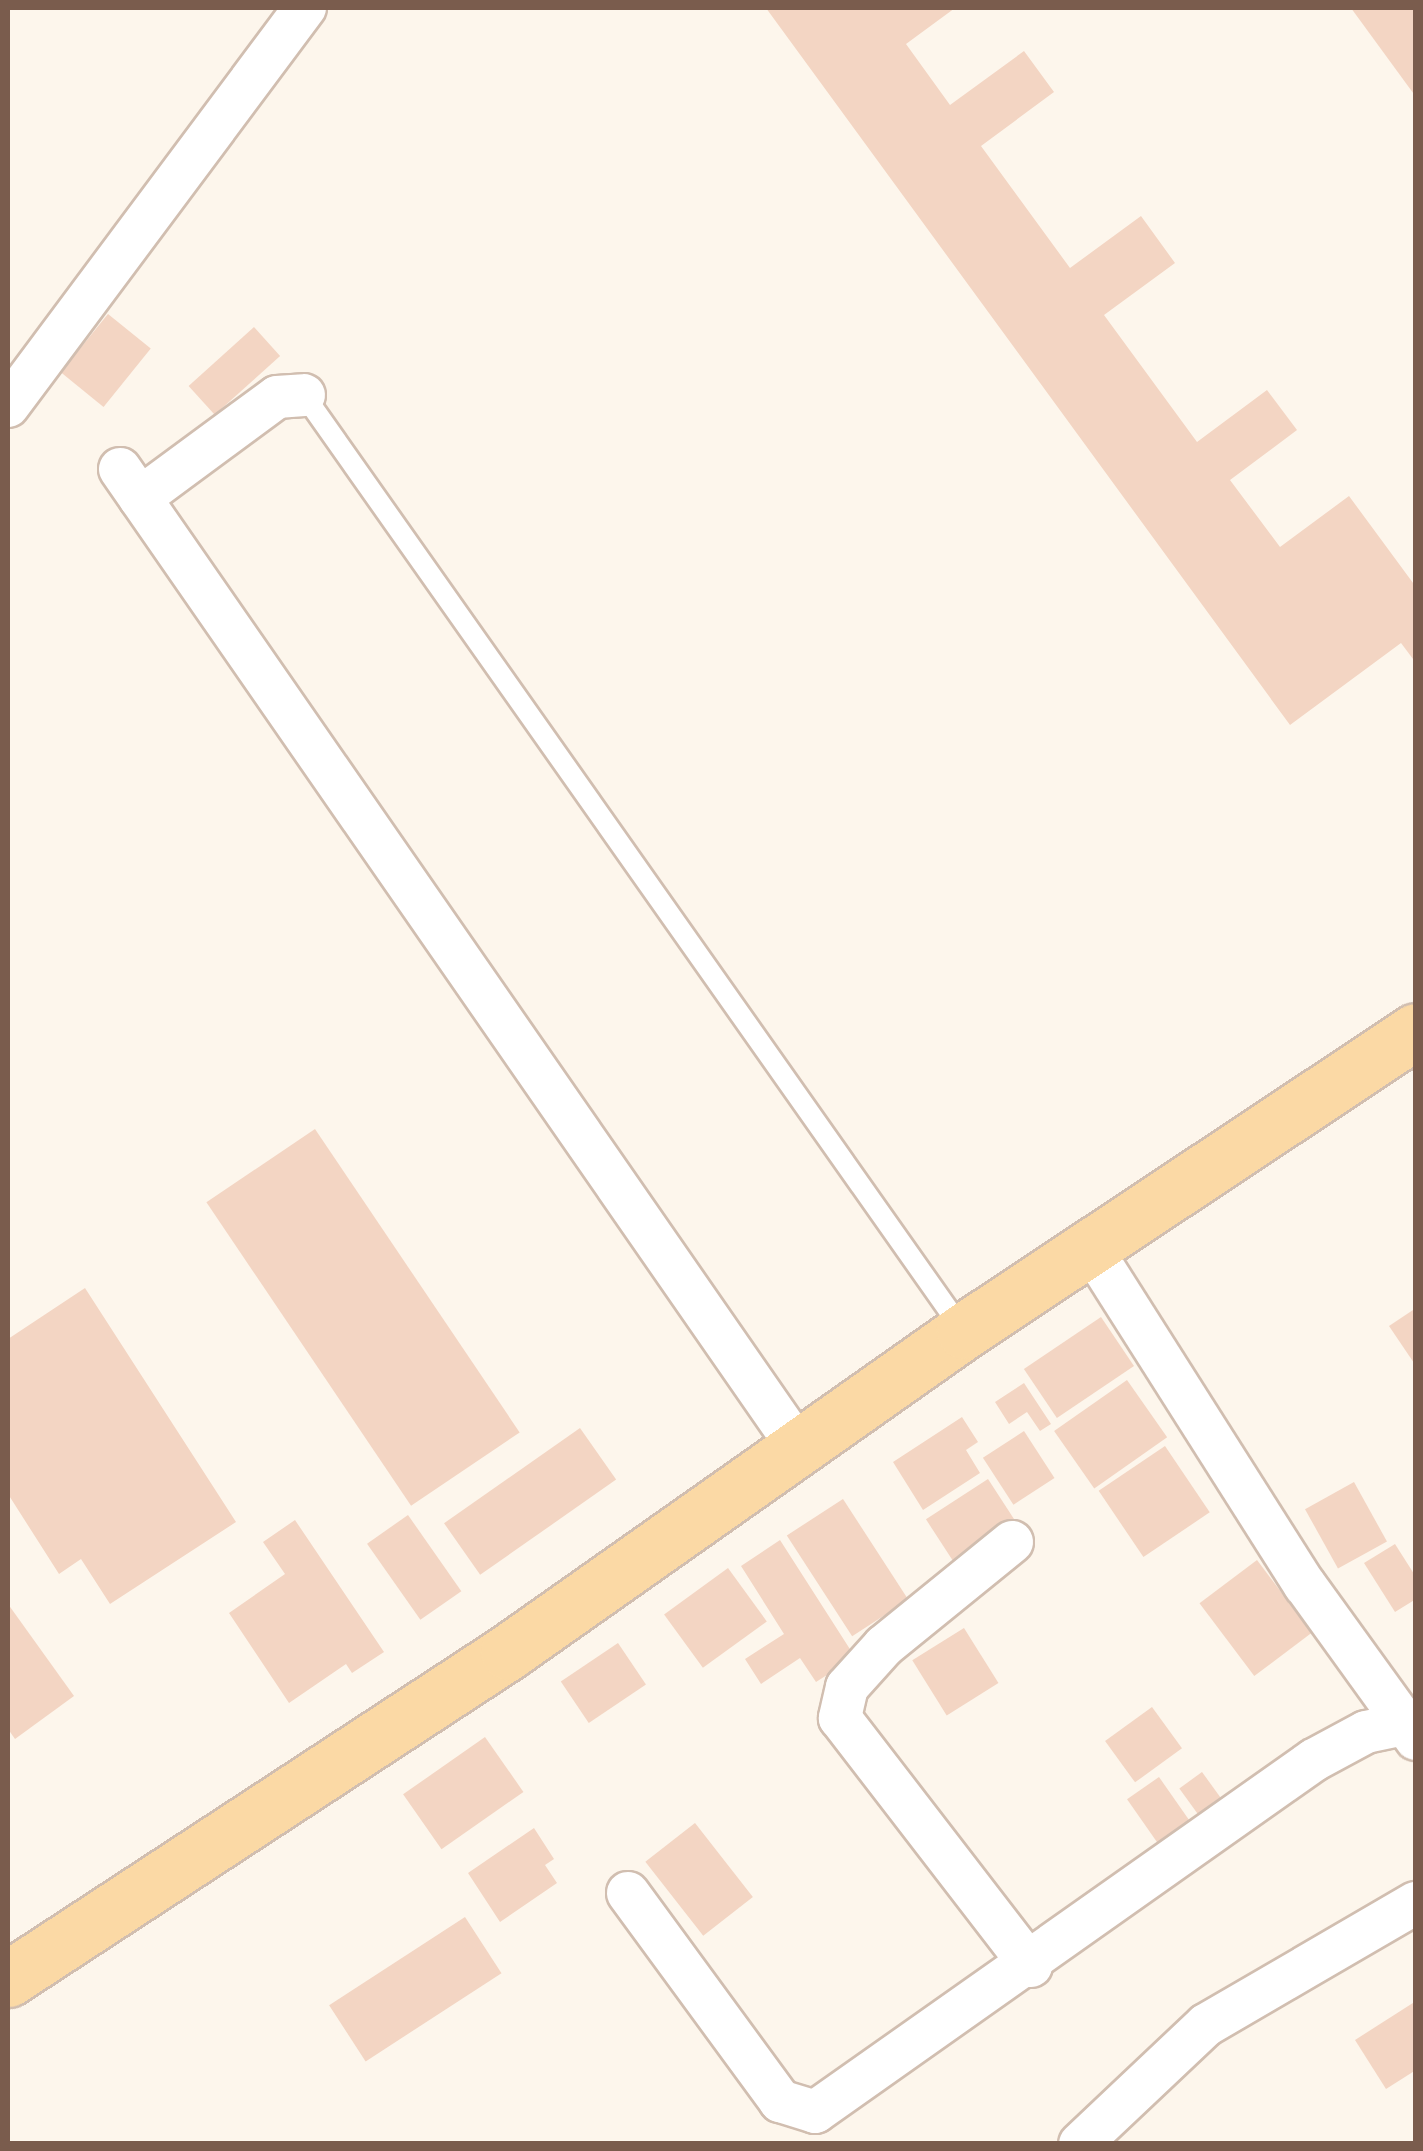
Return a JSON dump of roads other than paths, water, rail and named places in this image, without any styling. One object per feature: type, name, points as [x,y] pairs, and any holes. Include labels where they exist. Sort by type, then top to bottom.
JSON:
[{"type":"main road","points":[[8,1980],[492,1663],[964,1331],[1092,1250],[1416,1031]]},
{"type":"street","points":[[8,406],[305,8]]},
{"type":"street","points":[[304,395],[277,397],[130,483],[798,1447]]},
{"type":"street","points":[[1092,1250],[1306,1585],[1410,1732]]},
{"type":"street","points":[[1012,1542],[874,1656],[847,1687],[840,1718],[1030,1966]]},
{"type":"street","points":[[628,1893],[780,2101],[800,2112],[823,2108],[1030,1966],[1328,1751],[1366,1732],[1410,1732]]},
{"type":"street","points":[[1080,2144],[1206,2024],[1416,1904]]},
{"type":"lane","points":[[304,395],[964,1331]]}]
